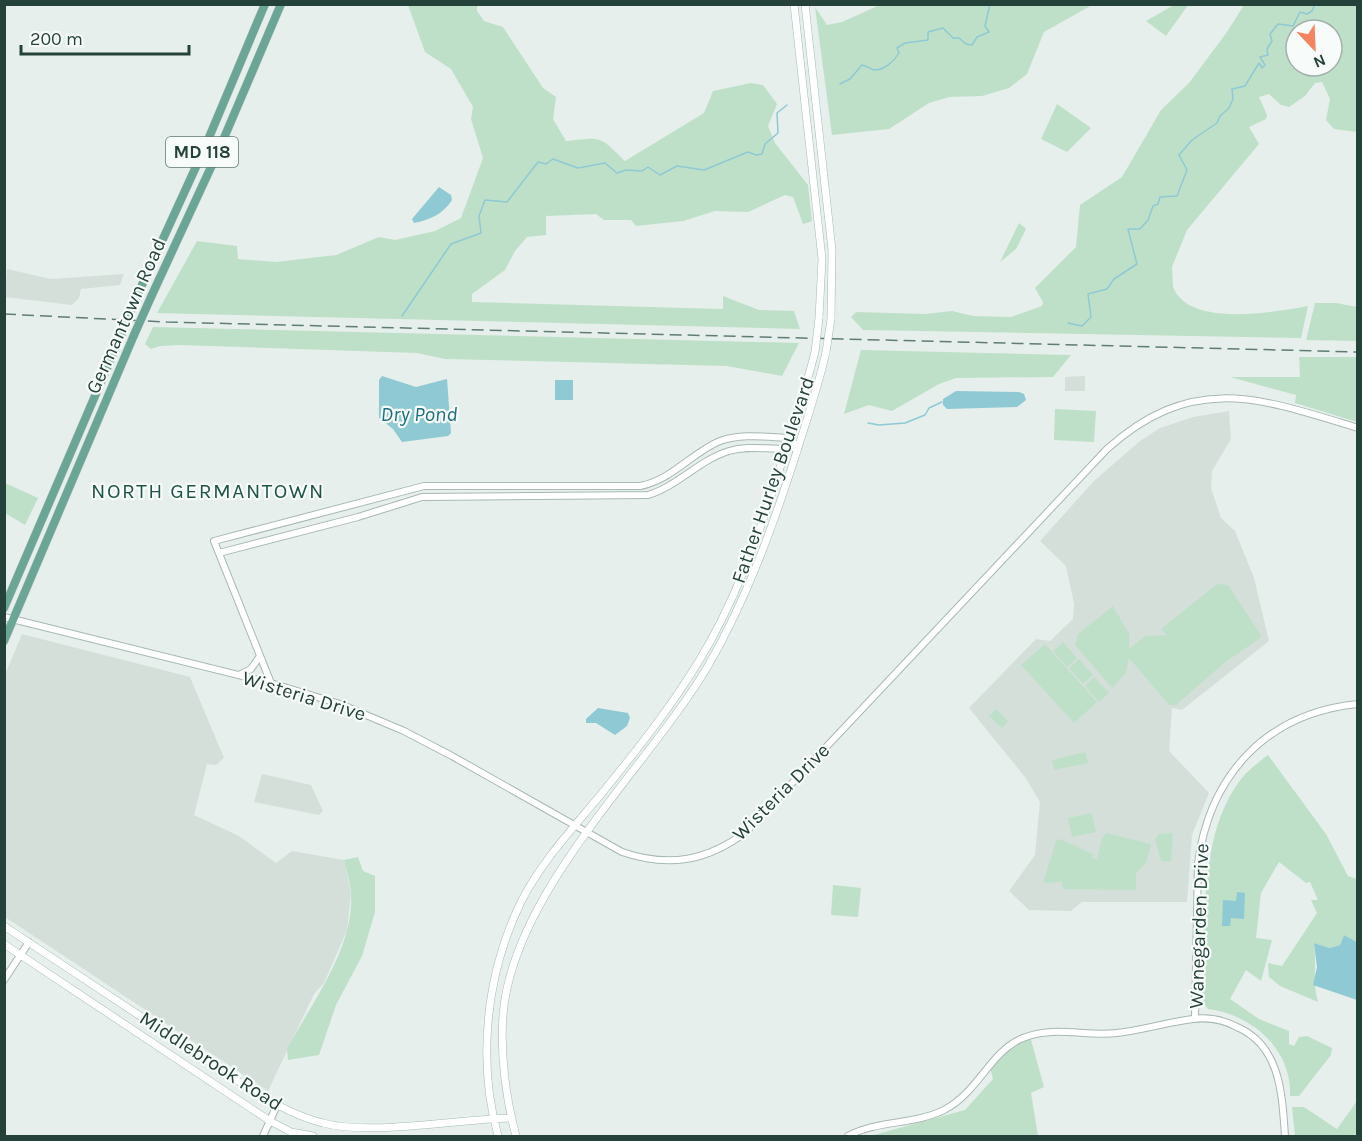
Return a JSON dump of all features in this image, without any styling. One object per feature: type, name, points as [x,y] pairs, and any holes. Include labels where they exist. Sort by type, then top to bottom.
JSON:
[{"type":"main road","name":"Germantown Road","points":[[4,608],[265,4]]},
{"type":"main road","name":"Germantown Road","points":[[4,641],[134,335],[218,152],[281,4]]},
{"type":"main road","name":"Father Hurley Boulevard","points":[[497,1136],[486,1051],[497,967],[521,902],[543,867],[669,707],[710,643],[735,595],[762,524],[815,352],[822,259],[794,4]]},
{"type":"main road","name":"Father Hurley Boulevard","points":[[516,1136],[507,1093],[503,1015],[512,973],[523,940],[542,902],[588,833],[669,724],[707,667],[731,623],[772,528],[826,352],[831,319],[832,250],[805,4]]},
{"type":"main road","name":"Middlebrook Road","points":[[4,926],[277,1105],[325,1124],[376,1127],[512,1118]]},
{"type":"main road","name":"Middlebrook Road","points":[[4,944],[270,1121],[291,1132],[313,1137]]},
{"type":"main road","points":[[497,1136],[516,1136]]},
{"type":"street","name":"Wisteria Drive","points":[[4,617],[271,683],[340,705],[404,731],[575,826],[634,856],[670,862],[700,857],[732,842],[771,806],[1107,449],[1143,421],[1190,402],[1241,397],[1283,405],[1358,428]]},
{"type":"street","points":[[271,683],[214,541],[424,486],[649,484],[670,475],[720,441],[746,437],[789,438],[798,447]]},
{"type":"street","points":[[219,553],[358,517],[422,497],[648,495],[668,487],[713,458],[730,450],[751,448],[786,450],[798,447]]},
{"type":"street","points":[[236,675],[251,669],[260,656]]},
{"type":"street","name":"Wanegarden Drive","points":[[1195,1018],[1198,863],[1204,828],[1218,792],[1245,756],[1262,740],[1289,723],[1308,714],[1358,704]]},
{"type":"street","points":[[4,981],[29,942]]},
{"type":"street","points":[[848,1137],[862,1130],[941,1112],[961,1101],[1001,1053],[1022,1038],[1055,1030],[1097,1035],[1119,1033],[1195,1018],[1214,1019],[1243,1029],[1266,1050],[1279,1080],[1285,1137]]},
{"type":"street","points":[[263,1137],[277,1105]]},
{"type":"shaded area","points":[[7,269],[51,279],[124,274],[120,285],[81,289],[79,298],[72,305],[5,297]]},
{"type":"shaded area","points":[[1085,376],[1085,391],[1065,391],[1065,377]]},
{"type":"shaded area","points":[[1229,411],[1231,439],[1212,471],[1211,488],[1221,518],[1235,531],[1254,578],[1269,641],[1182,710],[1172,708],[1169,751],[1209,793],[1192,835],[1187,902],[1082,902],[1071,911],[1029,910],[1009,891],[1035,855],[1040,802],[1025,777],[969,708],[1036,639],[1050,641],[1073,619],[1074,604],[1066,566],[1040,541],[1094,481],[1140,441],[1160,428],[1193,417]]},
{"type":"shaded area","points":[[22,634],[190,677],[224,758],[216,765],[207,764],[194,815],[239,836],[276,863],[292,851],[344,860],[351,893],[347,930],[324,983],[314,994],[268,1091],[5,917],[4,677]]},
{"type":"shaded area","points":[[262,774],[311,785],[323,811],[319,815],[254,802]]},
{"type":"green space","points":[[882,4],[1092,5],[1044,32],[1027,74],[1009,88],[982,96],[949,97],[929,103],[889,129],[832,135],[815,7],[827,25],[842,22]]},
{"type":"green space","points":[[408,5],[477,5],[477,11],[484,21],[503,27],[543,88],[556,97],[553,119],[566,141],[599,140],[610,146],[625,161],[704,113],[713,91],[751,83],[763,85],[777,104],[768,126],[775,143],[808,185],[812,221],[803,224],[793,197],[785,195],[748,212],[715,211],[683,221],[636,226],[631,220],[604,220],[596,214],[546,216],[546,235],[527,237],[515,251],[505,270],[472,294],[472,302],[723,309],[723,296],[759,310],[794,311],[800,329],[157,313],[197,241],[237,246],[238,259],[276,262],[336,255],[379,237],[395,240],[435,231],[461,218],[483,158],[471,119],[473,107],[451,69],[425,52]]},
{"type":"green space","points":[[1174,5],[1188,5],[1166,36],[1146,21]]},
{"type":"green space","points":[[1244,5],[1357,5],[1357,132],[1334,129],[1326,120],[1330,99],[1322,82],[1315,83],[1305,96],[1289,107],[1281,105],[1269,94],[1259,97],[1267,115],[1266,119],[1249,127],[1259,144],[1187,230],[1172,267],[1173,287],[1182,300],[1196,308],[1214,313],[1234,314],[1308,306],[1301,338],[863,330],[851,317],[856,312],[925,314],[952,311],[973,316],[1011,317],[1042,306],[1043,302],[1035,288],[1076,247],[1080,205],[1122,177],[1161,110],[1189,83]]},
{"type":"green space","points":[[1057,104],[1091,128],[1067,152],[1041,139]]},
{"type":"green space","points":[[1019,223],[1026,229],[1016,249],[1000,262]]},
{"type":"green space","points":[[1315,303],[1336,303],[1357,307],[1357,341],[1306,340]]},
{"type":"green space","points":[[153,327],[799,343],[782,376],[727,366],[445,359],[417,353],[181,345],[151,349],[145,344]]},
{"type":"green space","points":[[861,350],[1071,355],[1053,377],[956,378],[939,384],[892,411],[869,405],[844,414]]},
{"type":"green space","points":[[1299,357],[1357,357],[1357,422],[1295,403],[1296,395],[1230,377],[1300,377]]},
{"type":"green space","points":[[1055,409],[1096,411],[1094,442],[1054,440]]},
{"type":"green space","points":[[5,483],[38,498],[25,525],[5,513]]},
{"type":"green space","points":[[1217,584],[1228,585],[1261,635],[1260,638],[1223,664],[1176,705],[1169,705],[1129,658],[1126,673],[1112,688],[1075,645],[1078,634],[1113,606],[1129,634],[1129,649],[1145,636],[1167,635],[1161,629]]},
{"type":"green space","points":[[1063,642],[1077,658],[1067,667],[1053,651]]},
{"type":"green space","points":[[1045,644],[1097,702],[1074,723],[1021,665]]},
{"type":"green space","points":[[1079,659],[1093,675],[1083,684],[1069,668]]},
{"type":"green space","points":[[1094,677],[1109,693],[1099,702],[1085,686]]},
{"type":"green space","points":[[996,709],[1008,721],[1002,728],[989,716]]},
{"type":"green space","points":[[1085,752],[1088,763],[1054,770],[1052,760]]},
{"type":"green space","points":[[1268,755],[1326,834],[1348,876],[1357,879],[1357,942],[1344,935],[1340,945],[1330,948],[1314,943],[1315,987],[1318,1002],[1280,986],[1269,977],[1268,963],[1282,966],[1317,913],[1311,900],[1318,900],[1310,882],[1306,883],[1279,862],[1261,893],[1256,938],[1272,940],[1261,981],[1246,970],[1230,999],[1259,1019],[1289,1031],[1289,1044],[1294,1046],[1299,1037],[1307,1036],[1332,1048],[1331,1055],[1299,1096],[1290,1096],[1289,1079],[1284,1063],[1266,1037],[1239,1018],[1208,1009],[1203,1002],[1205,940],[1202,939],[1207,877],[1215,836],[1229,797],[1250,769]]},
{"type":"green space","points":[[1092,813],[1096,832],[1072,837],[1068,818]]},
{"type":"green space","points":[[1107,833],[1151,844],[1146,863],[1136,873],[1136,890],[1063,889],[1062,882],[1043,883],[1056,841],[1060,839],[1093,854],[1092,859],[1097,859],[1102,838]]},
{"type":"green space","points":[[1173,833],[1171,862],[1161,861],[1155,839],[1159,834]]},
{"type":"green space","points":[[358,857],[363,871],[375,876],[375,912],[362,956],[336,1005],[319,1055],[288,1060],[287,1049],[330,974],[346,934],[351,892],[344,860]]},
{"type":"green space","points":[[833,885],[861,888],[858,917],[831,915]]},
{"type":"green space","points":[[1030,1036],[1044,1087],[1031,1093],[1038,1136],[870,1136],[965,1110],[993,1079],[990,1067],[1006,1048]]},
{"type":"green space","points":[[1357,1101],[1357,1133],[1353,1136],[1295,1136],[1292,1107],[1304,1107],[1337,1129]]},
{"type":"water","points":[[439,187],[451,195],[452,200],[436,216],[414,223],[412,219]]},
{"type":"water","name":"Dry Pond","points":[[382,376],[416,387],[447,379],[451,433],[448,436],[402,442],[393,429],[379,418],[379,380]]},
{"type":"water","points":[[555,380],[573,380],[573,400],[555,400]]},
{"type":"water","points":[[956,391],[1019,392],[1024,394],[1026,400],[1017,407],[947,409],[943,405],[943,399]]},
{"type":"water","points":[[598,708],[628,713],[630,718],[627,726],[615,735],[596,723],[586,723],[586,719]]},
{"type":"water","points":[[1237,892],[1245,893],[1244,919],[1231,918],[1230,926],[1222,926],[1223,900],[1236,901]]},
{"type":"water","points":[[1344,935],[1357,942],[1357,1000],[1313,985],[1317,967],[1314,943],[1330,948],[1340,945]]},
{"type":"waterway","points":[[840,84],[850,79],[862,65],[875,70],[886,66],[899,53],[897,48],[905,43],[928,40],[928,32],[943,28],[953,38],[959,38],[966,44],[972,45],[977,37],[989,32],[985,26],[990,4]]},
{"type":"waterway","points":[[1068,323],[1082,326],[1091,317],[1088,294],[1107,289],[1114,279],[1137,264],[1128,229],[1140,229],[1148,220],[1153,206],[1158,204],[1160,197],[1177,196],[1187,170],[1179,155],[1192,140],[1217,123],[1233,99],[1232,89],[1245,86],[1259,63],[1262,68],[1265,65],[1260,57],[1268,55],[1267,49],[1272,41],[1270,34],[1278,24],[1293,26],[1300,12],[1307,14],[1312,11],[1315,4]]},
{"type":"waterway","points":[[402,316],[451,244],[481,233],[479,216],[485,200],[507,202],[538,162],[546,164],[553,159],[578,168],[605,163],[617,173],[626,170],[642,171],[648,167],[660,175],[677,166],[704,170],[748,152],[756,155],[762,154],[765,144],[778,133],[777,113],[787,105]]},
{"type":"waterway","points":[[868,423],[879,425],[905,423],[925,415],[929,408],[942,402]]},
{"type":"railway","points":[[4,314],[167,322],[1358,352]]},
{"type":"district","name":"NORTH GERMANTOWN","points":[[208,491]]}]
